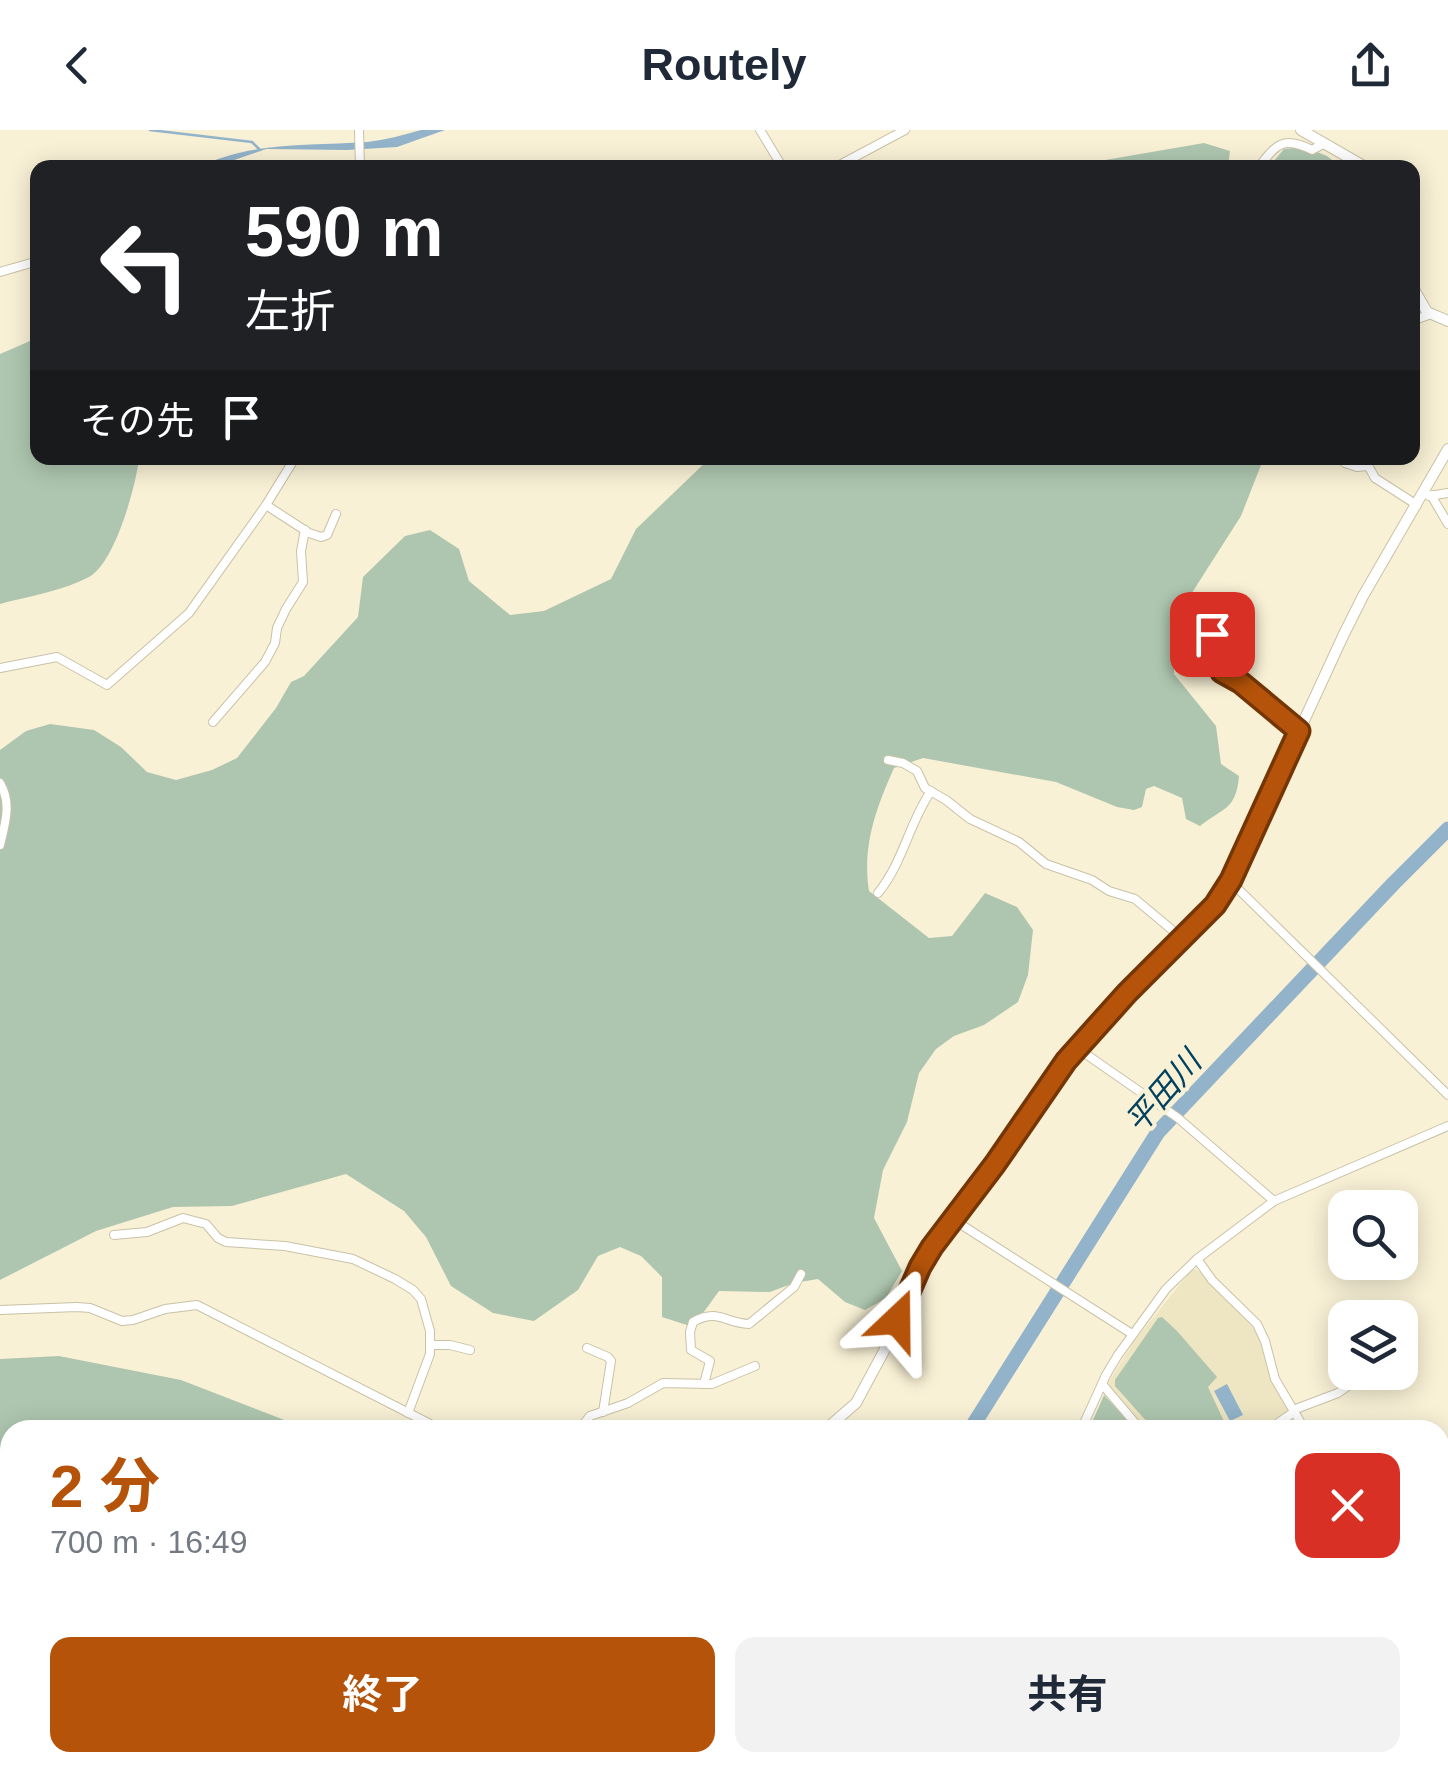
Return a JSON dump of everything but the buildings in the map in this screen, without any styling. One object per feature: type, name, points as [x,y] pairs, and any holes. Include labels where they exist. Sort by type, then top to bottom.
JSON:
[{"type":"street","points":[[760,130],[778,160]]},
{"type":"street","points":[[849,160],[905,130]]},
{"type":"street","points":[[1301,130],[1352,160]]},
{"type":"street","points":[[359,132],[360,160]]},
{"type":"street","points":[[1264,160],[1284,142],[1297,142],[1312,150],[1323,144]]},
{"type":"street","points":[[0,272],[30,263]]},
{"type":"street","points":[[1420,298],[1431,314],[1448,321]]},
{"type":"street","points":[[1420,318],[1431,314]]},
{"type":"street","points":[[836,1420],[862,1394],[920,1267],[1066,1061],[1215,905],[1230,881],[1363,596],[1423,499],[1448,449]]},
{"type":"street","points":[[0,668],[57,658],[107,685],[189,613],[291,465]]},
{"type":"street","points":[[1368,465],[1375,478],[1423,499],[1448,524]]},
{"type":"street","points":[[1423,499],[1448,493]]},
{"type":"street","points":[[266,505],[318,537],[326,536],[336,514]]},
{"type":"street","points":[[213,722],[265,662],[275,643],[286,608],[303,582],[301,552],[305,530]]},
{"type":"street","points":[[1212,634],[1224,656],[1222,672]]},
{"type":"street","points":[[1194,654],[1240,682],[1299,731]]},
{"type":"street","points":[[888,760],[917,771],[931,792],[970,819],[1019,842],[1046,864],[1135,899],[1183,939]]},
{"type":"street","points":[[0,784],[8,808],[0,845]]},
{"type":"street","points":[[878,894],[892,875],[922,804],[931,792]]},
{"type":"street","points":[[1230,881],[1448,1095]]},
{"type":"street","points":[[1077,1048],[1178,1117],[1274,1200]]},
{"type":"street","points":[[1086,1420],[1132,1334],[1166,1290],[1197,1259],[1274,1200],[1448,1126]]},
{"type":"street","points":[[114,1234],[148,1232],[183,1218],[206,1224],[226,1242],[285,1246],[354,1259],[395,1279],[417,1293],[426,1311],[430,1345],[408,1413]]},
{"type":"street","points":[[954,1220],[1132,1334]]},
{"type":"street","points":[[1197,1259],[1212,1280],[1256,1324],[1275,1378],[1299,1420]]},
{"type":"street","points":[[704,1384],[710,1361],[691,1350],[694,1322],[719,1315],[749,1324],[794,1287],[801,1274]]},
{"type":"street","points":[[0,1310],[77,1306],[122,1321],[197,1305],[422,1420]]},
{"type":"street","points":[[430,1345],[470,1350]]},
{"type":"street","points":[[587,1348],[611,1361],[603,1412]]},
{"type":"street","points":[[587,1420],[662,1383],[726,1380],[754,1366]]},
{"type":"street","points":[[1102,1384],[1133,1420]]},
{"type":"street","points":[[1282,1420],[1342,1390]]},
{"type":"shaded area","points":[[1192,1269],[1199,1271],[1258,1333],[1268,1371],[1287,1413],[1273,1420],[1139,1420],[1108,1383],[1134,1342]]},
{"type":"green space","points":[[1204,143],[1230,151],[1229,160],[1105,160]]},
{"type":"green space","points":[[1304,147],[1332,160],[1275,160],[1284,149]]},
{"type":"green space","points":[[30,341],[30,465],[138,465],[123,523],[98,569],[68,586],[0,604],[0,354]]},
{"type":"green space","points":[[703,465],[1261,465],[1241,516],[1188,599],[1174,638],[1174,674],[1216,726],[1221,764],[1239,776],[1235,795],[1227,807],[1200,826],[1186,819],[1182,798],[1154,786],[1146,789],[1142,807],[1134,810],[1056,782],[923,758],[894,768],[872,828],[867,859],[869,891],[929,938],[952,936],[985,893],[1017,907],[1033,930],[1028,975],[1018,1002],[984,1025],[954,1036],[936,1049],[919,1073],[907,1122],[883,1170],[874,1218],[902,1271],[886,1298],[865,1310],[845,1302],[818,1279],[770,1292],[719,1291],[693,1327],[662,1317],[662,1277],[641,1256],[620,1247],[598,1256],[578,1290],[534,1321],[493,1313],[451,1286],[426,1237],[404,1211],[346,1174],[232,1206],[173,1207],[96,1231],[0,1280],[0,750],[26,731],[50,724],[94,730],[121,747],[147,772],[176,780],[212,770],[237,758],[291,682],[304,676],[358,617],[363,577],[405,536],[430,530],[459,549],[469,581],[510,615],[544,611],[611,579],[636,529]]},
{"type":"green space","points":[[1162,1317],[1177,1331],[1217,1377],[1208,1387],[1223,1420],[1145,1420],[1115,1386],[1115,1380]]},
{"type":"green space","points":[[59,1356],[181,1380],[284,1420],[0,1420],[0,1359]]},
{"type":"green space","points":[[1104,1395],[1127,1420],[1093,1420]]},
{"type":"water","points":[[421,130],[445,130],[397,147],[266,149],[234,160],[215,160],[259,149],[387,139]]},
{"type":"water","points":[[1227,1384],[1243,1415],[1229,1420],[1214,1391]]},
{"type":"waterway","points":[[150,130],[252,142],[260,150]]},
{"type":"waterway","name":"平田川","points":[[976,1420],[1158,1132],[1448,829]]},
{"type":"route","points":[[897,1320],[932,1247],[1066,1061],[1127,993],[1197,925],[1231,880],[1299,731],[1240,682],[1222,672],[1224,656],[1212,634]]}]
